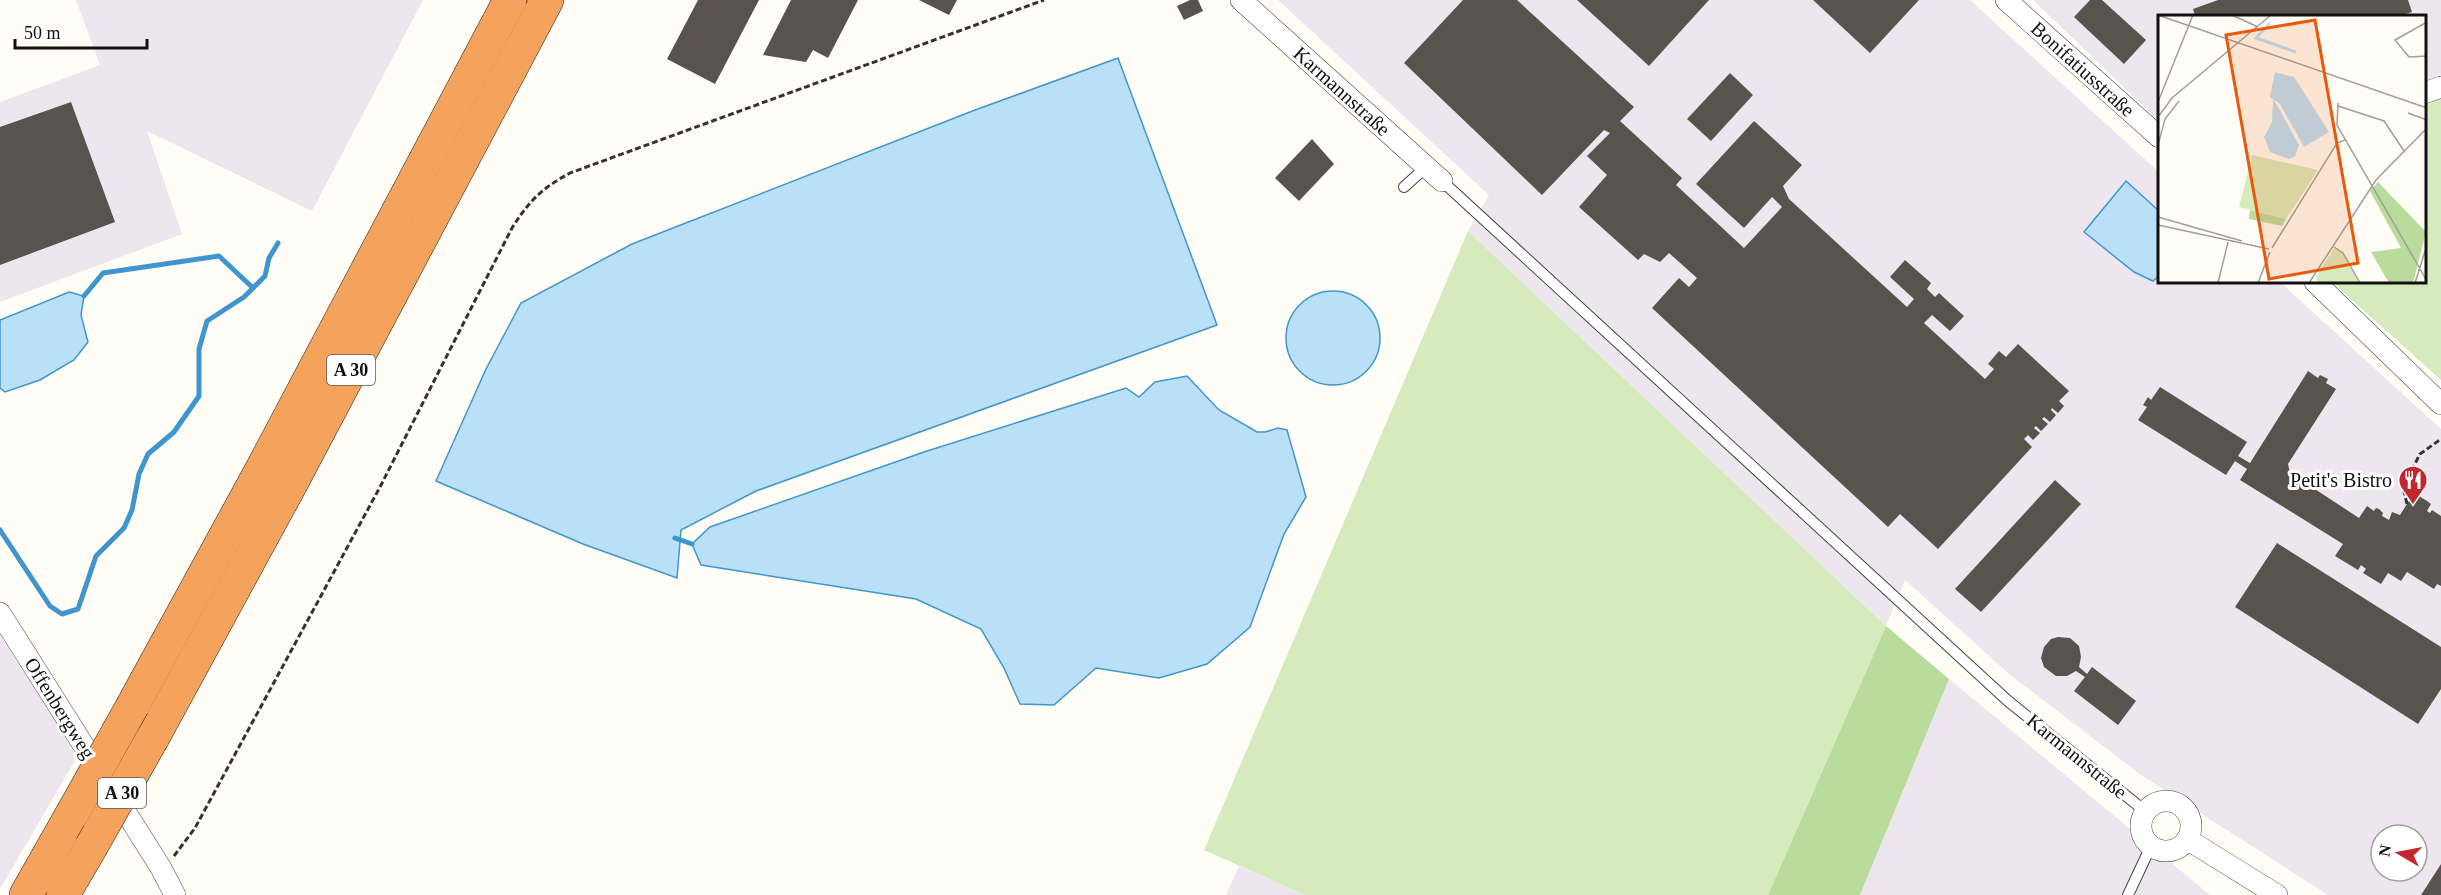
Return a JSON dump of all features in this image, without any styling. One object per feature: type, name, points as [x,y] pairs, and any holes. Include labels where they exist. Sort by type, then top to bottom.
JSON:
[{"type":"highway","name":"A 30","points":[[26,895],[267,459],[510,0]]},
{"type":"highway","name":"A 30","points":[[63,895],[152,739],[292,481],[547,0]]},
{"type":"street","name":"Karmannstraße","points":[[1241,0],[1442,181]]},
{"type":"street","name":"Bonifatiusstraße","points":[[2006,0],[2158,136]]},
{"type":"street","points":[[2426,92],[2441,87]]},
{"type":"street","points":[[2317,284],[2441,404]]},
{"type":"street","name":"Offenbergweg","points":[[0,613],[161,868],[175,895]]},
{"type":"street","points":[[2166,801],[2182,807],[2190,821],[2187,839],[2176,849],[2168,851],[2160,851],[2151,846],[2142,835],[2140,827],[2145,811],[2158,802],[2166,801]]},
{"type":"street","points":[[2187,839],[2277,895]]},
{"type":"lane","points":[[1404,187],[1426,167]]},
{"type":"lane","name":"Karmannstraße","points":[[1442,181],[2008,701],[2145,811]]},
{"type":"lane","points":[[2128,895],[2151,846]]},
{"type":"path","points":[[161,868],[177,854],[195,828],[380,487],[526,205],[546,186],[570,173],[1044,0]]},
{"type":"path","points":[[2407,504],[2403,487],[2420,454],[2441,439]]},
{"type":"shaded area","points":[[76,0],[423,0],[312,211],[147,131],[182,234],[0,302],[0,102],[100,65]]},
{"type":"shaded area","points":[[1278,0],[1970,0],[2158,171],[2158,284],[2282,284],[2441,429],[2441,895],[2328,895],[2141,775],[2008,673],[1905,580],[1886,626],[1468,231],[1489,195]]},
{"type":"shaded area","points":[[2033,0],[2441,0],[2441,95],[2426,101],[2426,15],[2158,15],[2158,120]]},
{"type":"shaded area","points":[[0,628],[77,757],[0,889]]},
{"type":"shaded area","points":[[1949,679],[2210,895],[1860,895]]},
{"type":"shaded area","points":[[1239,866],[1305,895],[1226,895]]},
{"type":"green space","points":[[2441,95],[2441,380],[2334,284],[2426,284],[2426,101]]},
{"type":"green space","points":[[1468,231],[1886,626],[1768,895],[1305,895],[1204,850]]},
{"type":"green space","points":[[1886,626],[1949,679],[1860,895],[1768,895]]},
{"type":"water","points":[[1118,58],[1217,325],[756,491],[681,530],[677,578],[583,544],[436,481],[486,369],[521,303],[632,244],[975,110]]},
{"type":"water","points":[[2126,181],[2158,210],[2158,277],[2153,281],[2134,272],[2084,232]]},
{"type":"water","points":[[1333,291],[1351,294],[1366,305],[1377,320],[1380,338],[1377,356],[1366,371],[1351,382],[1333,385],[1315,382],[1300,371],[1289,356],[1286,338],[1289,320],[1300,305],[1315,294]]},
{"type":"water","points":[[69,292],[84,296],[81,315],[88,342],[74,360],[40,380],[5,392],[0,388],[0,320]]},
{"type":"water","points":[[1187,376],[1219,410],[1257,432],[1278,428],[1287,430],[1306,497],[1284,534],[1250,627],[1207,664],[1159,678],[1096,668],[1054,705],[1020,704],[1004,668],[981,629],[916,599],[701,565],[692,544],[710,527],[924,452],[1126,388],[1139,397],[1155,382]]},
{"type":"building","points":[[698,0],[759,0],[715,84],[667,59]]},
{"type":"building","points":[[791,0],[858,0],[828,58],[813,50],[806,62],[763,55]]},
{"type":"building","points":[[919,0],[957,0],[949,15]]},
{"type":"building","points":[[1190,0],[1198,0],[1203,11],[1184,20],[1177,6]]},
{"type":"building","points":[[1463,0],[1517,0],[1634,107],[1620,121],[1682,178],[1676,185],[1744,248],[1782,207],[1772,197],[1744,228],[1696,184],[1754,121],[1802,165],[1783,186],[1789,199],[1907,307],[1914,299],[1890,277],[1905,260],[1931,283],[1927,289],[1935,297],[1939,293],[1964,316],[1950,331],[1932,315],[1924,323],[1985,379],[1994,369],[1988,364],[1999,351],[2006,357],[2018,344],[2069,391],[2059,401],[2064,406],[2058,413],[2052,408],[2051,410],[2056,415],[2050,422],[2044,417],[2042,419],[2048,424],[2041,431],[2036,426],[2034,428],[2040,433],[2033,440],[2028,435],[2024,439],[2032,447],[1938,549],[1900,514],[1888,527],[1652,308],[1679,278],[1689,287],[1697,278],[1669,253],[1660,262],[1644,254],[1638,260],[1579,207],[1607,175],[1587,156],[1610,133],[1604,130],[1542,195],[1404,63]]},
{"type":"building","points":[[1577,0],[1709,0],[1649,66]]},
{"type":"building","points":[[1813,0],[1919,0],[1870,53]]},
{"type":"building","points":[[2090,0],[2102,0],[2146,40],[2124,64],[2074,17]]},
{"type":"building","points":[[2218,0],[2408,0],[2412,12],[2402,15],[2195,15],[2193,9]]},
{"type":"building","points":[[1730,73],[1753,95],[1711,141],[1687,119]]},
{"type":"building","points":[[71,102],[115,222],[0,265],[0,127]]},
{"type":"building","points":[[1312,139],[1334,164],[1299,201],[1275,178]]},
{"type":"building","points":[[2308,371],[2318,378],[2320,375],[2328,379],[2326,383],[2336,389],[2288,464],[2291,476],[2292,474],[2359,518],[2367,506],[2374,511],[2376,508],[2379,509],[2383,513],[2382,516],[2389,520],[2392,512],[2400,515],[2414,493],[2427,501],[2431,504],[2427,511],[2430,513],[2432,510],[2441,516],[2441,586],[2437,584],[2434,589],[2407,572],[2401,581],[2388,573],[2381,584],[2363,573],[2366,569],[2361,565],[2358,570],[2335,556],[2343,544],[2240,480],[2247,469],[2235,461],[2226,475],[2138,420],[2147,407],[2143,405],[2148,397],[2151,400],[2160,387],[2247,442],[2238,456],[2250,463]]},
{"type":"building","points":[[2055,480],[2081,504],[1981,612],[1955,589]]},
{"type":"building","points":[[2277,543],[2441,647],[2441,689],[2418,724],[2235,607]]},
{"type":"building","points":[[2070,638],[2079,646],[2081,657],[2079,667],[2087,674],[2092,667],[2136,701],[2118,725],[2074,691],[2085,677],[2076,671],[2067,676],[2056,676],[2044,667],[2041,658],[2044,647],[2051,639]]},
{"type":"building","points":[[2441,864],[2441,895],[2421,895]]},
{"type":"waterway","points":[[0,530],[50,606],[62,614],[78,609],[96,556],[124,528],[132,510],[139,474],[148,454],[174,432],[199,396],[199,349],[207,321],[244,297],[265,276],[269,258],[278,243]]},
{"type":"waterway","points":[[84,296],[103,273],[219,256],[253,288]]},
{"type":"waterway","points":[[675,538],[692,544]]},
{"type":"place","name":"Petit's Bistro","points":[[2413,506]]}]
